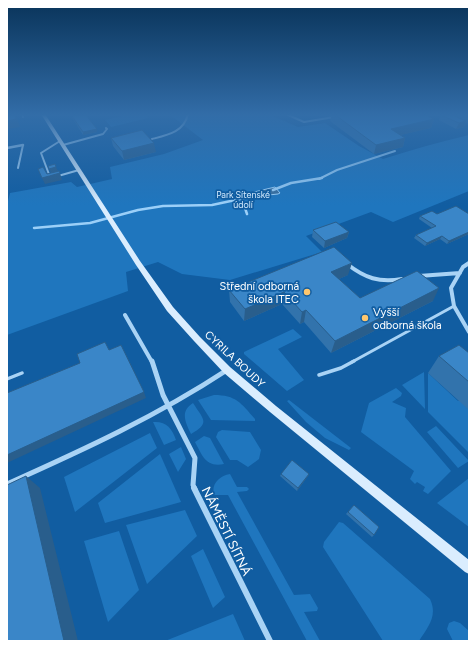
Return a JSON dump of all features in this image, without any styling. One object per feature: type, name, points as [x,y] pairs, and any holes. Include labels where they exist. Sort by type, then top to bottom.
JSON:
[{"type":"street","name":"CYRILA BOUDY","points":[[62,144],[138,263],[170,309],[197,339],[227,370],[469,568]]},
{"type":"street","points":[[7,148],[23,145]]},
{"type":"street","points":[[343,261],[361,275],[372,280],[388,282],[407,278]]},
{"type":"street","points":[[469,263],[463,267],[451,288],[454,306],[469,332]]},
{"type":"street","points":[[413,277],[432,274],[460,273]]},
{"type":"street","name":"NÁMĚSTÍ SÍTNÁ","points":[[125,315],[153,363],[162,395],[195,458],[193,486],[270,641]]},
{"type":"street","points":[[7,484],[168,407],[195,392],[227,370]]},
{"type":"lane","points":[[59,144],[41,153],[50,178],[79,170]]},
{"type":"lane","points":[[18,168],[23,145]]},
{"type":"lane","points":[[318,374],[341,368],[454,306]]},
{"type":"lane","points":[[7,379],[22,373]]},
{"type":"green space","name":"Park Sítenské údolí","points":[[191,144],[356,144],[383,159],[432,144],[469,144],[469,191],[393,222],[371,212],[306,236],[322,252],[230,280],[182,274],[158,262],[126,272],[128,291],[7,335],[7,205],[10,193],[71,182],[77,187],[112,179],[110,167],[164,154]]},
{"type":"green space","points":[[293,329],[302,337],[278,349],[304,380],[287,391],[244,354],[244,352]]},
{"type":"green space","points":[[424,372],[425,409],[402,385]]},
{"type":"green space","points":[[428,373],[458,401],[460,400],[469,409],[469,453],[428,412]]},
{"type":"green space","points":[[396,388],[402,393],[401,396],[392,402],[406,408],[405,417],[451,471],[428,494],[423,491],[425,487],[417,482],[415,484],[410,479],[414,471],[361,432],[369,403]]},
{"type":"green space","points":[[214,395],[228,396],[238,401],[250,413],[255,421],[211,420],[198,400]]},
{"type":"green space","points":[[289,400],[351,448],[349,450],[325,438],[306,422],[287,401]]},
{"type":"green space","points":[[193,403],[202,417],[203,424],[191,434],[187,425],[185,413],[189,406]]},
{"type":"green space","points":[[153,422],[162,423],[168,426],[173,432],[176,440],[164,445]]},
{"type":"green space","points":[[436,426],[469,461],[458,468],[427,432]]},
{"type":"green space","points":[[222,430],[250,432],[261,450],[259,459],[248,467],[237,460],[230,460],[216,437],[218,432]]},
{"type":"green space","points":[[150,433],[157,448],[75,512],[64,477]]},
{"type":"green space","points":[[204,436],[210,438],[224,464],[213,464],[205,459],[195,442]]},
{"type":"green space","points":[[181,447],[186,459],[178,472],[169,454]]},
{"type":"green space","points":[[160,454],[181,502],[105,523],[98,503]]},
{"type":"green space","points":[[230,474],[237,487],[247,487],[249,489],[247,491],[237,492],[294,595],[310,594],[318,608],[317,611],[304,612],[320,641],[307,641],[228,495],[214,495],[213,491],[217,481]]},
{"type":"green space","points":[[469,478],[469,527],[437,503]]},
{"type":"green space","points":[[185,510],[197,536],[147,584],[126,525]]},
{"type":"green space","points":[[339,522],[343,523],[430,599],[433,611],[431,621],[419,641],[383,641],[323,547],[324,542]]},
{"type":"green space","points":[[119,531],[139,590],[108,622],[84,541]]},
{"type":"green space","points":[[203,549],[225,597],[213,608],[191,556]]},
{"type":"green space","points":[[233,614],[245,641],[165,641]]},
{"type":"green space","points":[[454,621],[460,623],[469,631],[469,641],[453,641],[447,629],[449,623]]},
{"type":"shaded area","points":[[275,187],[280,193],[250,197],[250,193]]},
{"type":"building","points":[[116,144],[149,144],[122,151]]},
{"type":"building","points":[[55,164],[56,167],[49,169],[48,166]]},
{"type":"building","points":[[43,167],[47,174],[59,171],[60,173],[42,178],[38,169]]},
{"type":"building","points":[[456,206],[469,214],[469,232],[449,241],[442,236],[427,243],[416,235],[436,226],[420,216],[432,211],[437,214]]},
{"type":"building","points":[[336,222],[349,232],[325,241],[313,230]]},
{"type":"building","points":[[334,247],[352,263],[331,272],[360,298],[417,271],[439,288],[335,341],[306,310],[302,312],[284,292],[245,309],[229,290]]},
{"type":"building","points":[[105,342],[109,350],[121,345],[144,392],[7,455],[7,393],[80,363],[77,354]]},
{"type":"building","points":[[459,345],[469,353],[469,382],[439,356]]},
{"type":"building","points":[[292,460],[309,474],[298,488],[281,474]]},
{"type":"building","points":[[26,476],[64,641],[7,641],[7,485]]},
{"type":"building","points":[[354,505],[379,527],[374,535],[348,512]]},
{"type":"waterway","points":[[321,178],[337,170],[395,151]]},
{"type":"waterway","points":[[273,190],[291,183],[321,178]]},
{"type":"waterway","points":[[34,228],[90,223],[138,210],[163,206],[212,205],[254,196]]},
{"type":"waterway","points":[[242,199],[247,214]]},
{"type":"place","name":"Střední odborná škola ITEC","points":[[307,292]]},
{"type":"place","name":"Vyšší odborná škola","points":[[365,318]]}]
